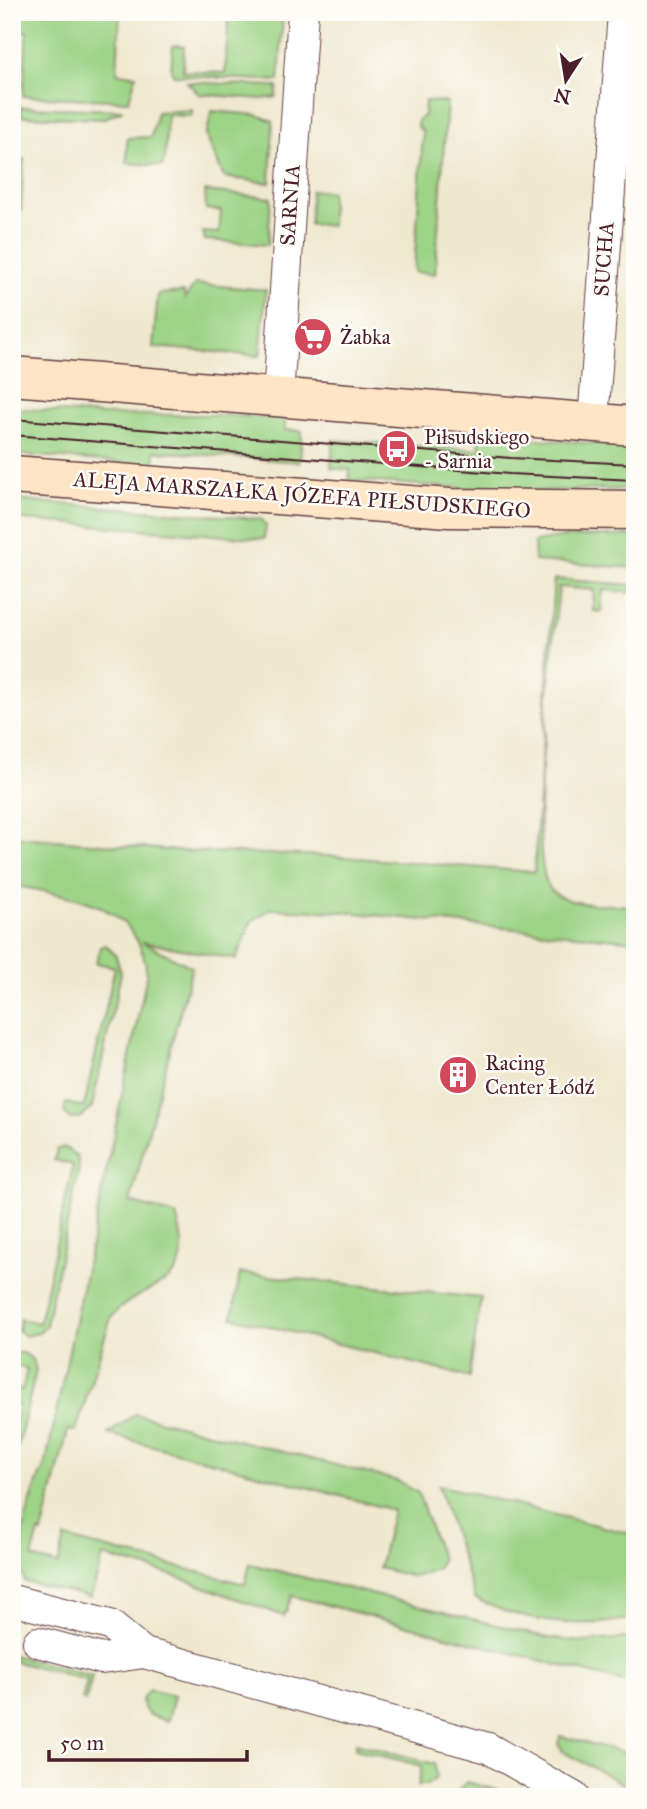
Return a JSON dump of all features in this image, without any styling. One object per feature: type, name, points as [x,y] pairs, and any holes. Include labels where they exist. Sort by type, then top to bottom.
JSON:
[{"type":"main road","points":[[12,376],[635,426]]},
{"type":"main road","name":"ALEJA MARSZAŁKA JÓZEFA PIŁSUDSKIEGO","points":[[12,475],[449,508],[635,510]]},
{"type":"street","name":"SARNIA","points":[[278,398],[303,12]]},
{"type":"street","name":"SUCHA","points":[[593,422],[623,12]]},
{"type":"street","points":[[12,1600],[110,1625],[144,1653]]},
{"type":"street","points":[[37,1642],[102,1659],[144,1653],[488,1748],[574,1797]]},
{"type":"green space","points":[[12,12],[120,12],[117,73],[136,75],[129,101],[23,96],[27,31],[12,30]]},
{"type":"green space","points":[[229,12],[283,12],[279,81],[174,75],[171,71],[173,45],[184,46],[183,71],[225,73]]},
{"type":"green space","points":[[187,82],[278,87],[276,97],[262,99],[199,94]]},
{"type":"green space","points":[[425,101],[447,102],[435,274],[414,272],[423,132],[417,126],[418,120],[424,115]]},
{"type":"green space","points":[[21,107],[123,110],[103,119],[21,116]]},
{"type":"green space","points":[[192,110],[191,116],[167,115],[165,157],[162,166],[127,163],[127,138],[151,137],[157,112]]},
{"type":"green space","points":[[212,111],[257,115],[273,121],[270,183],[224,177],[206,136]]},
{"type":"green space","points":[[12,159],[24,159],[21,210],[12,212]]},
{"type":"green space","points":[[311,190],[331,192],[331,226],[310,224]]},
{"type":"green space","points":[[205,191],[271,198],[268,245],[205,240],[203,232],[219,233],[221,211],[206,209]]},
{"type":"green space","points":[[195,284],[266,290],[260,356],[153,347],[158,294],[184,292],[185,299]]},
{"type":"green space","points":[[12,408],[102,415],[226,415],[285,419],[285,430],[302,431],[300,462],[155,451],[154,465],[12,454]]},
{"type":"green space","points":[[480,434],[635,447],[635,489],[505,491],[349,480],[350,470],[331,468],[333,440],[479,450]]},
{"type":"green space","points":[[12,500],[261,519],[266,525],[264,539],[12,519]]},
{"type":"green space","points":[[635,535],[635,568],[535,561],[534,542],[565,537]]},
{"type":"green space","points":[[554,579],[633,585],[633,593],[603,590],[601,612],[593,611],[594,590],[559,587],[543,747],[540,839],[544,872],[552,891],[580,903],[635,906],[635,941],[345,912],[270,909],[251,922],[236,959],[142,942],[192,967],[130,1202],[176,1215],[182,1240],[181,1258],[176,1271],[167,1280],[141,1294],[111,1317],[76,1431],[68,1430],[42,1533],[39,1532],[32,1558],[58,1565],[65,1538],[245,1584],[250,1564],[549,1638],[583,1642],[635,1637],[635,1685],[292,1596],[284,1616],[166,1573],[103,1556],[91,1597],[25,1582],[21,1570],[21,1555],[25,1522],[46,1462],[147,974],[141,949],[131,931],[116,916],[79,899],[12,885],[12,836],[179,851],[331,856],[534,872]]},
{"type":"green space","points":[[106,945],[116,956],[121,973],[92,1107],[82,1117],[70,1119],[64,1112],[66,1103],[84,1107],[115,967],[96,963],[100,947]]},
{"type":"green space","points":[[64,1147],[77,1156],[79,1168],[46,1325],[38,1333],[26,1336],[18,1331],[20,1319],[39,1323],[73,1165],[54,1160],[57,1149]]},
{"type":"green space","points":[[240,1273],[481,1298],[469,1377],[232,1317]]},
{"type":"green space","points":[[15,1353],[23,1353],[29,1357],[36,1371],[12,1471],[12,1438],[19,1405],[12,1403],[12,1388],[22,1390],[27,1369],[12,1365]]},
{"type":"green space","points":[[135,1414],[398,1481],[418,1493],[442,1560],[437,1569],[414,1577],[379,1568],[393,1510],[108,1434]]},
{"type":"green space","points":[[438,1485],[635,1535],[635,1618],[594,1623],[553,1622],[513,1614],[475,1598]]},
{"type":"green space","points":[[13,1655],[92,1676],[86,1701],[82,1700],[87,1680],[12,1661]]},
{"type":"green space","points":[[149,1690],[174,1696],[168,1721],[150,1715],[145,1709],[142,1699]]},
{"type":"green space","points":[[560,1736],[635,1755],[635,1790],[563,1752],[558,1744]]},
{"type":"green space","points":[[356,1743],[435,1764],[436,1778],[427,1785],[418,1785],[422,1766],[355,1749]]},
{"type":"green space","points":[[467,1782],[508,1793],[511,1797],[451,1797]]},
{"type":"tram line","points":[[12,419],[511,458],[635,464]]},
{"type":"tram line","points":[[12,435],[510,474],[635,480]]},
{"type":"place","name":"Żabka","points":[[313,337]]},
{"type":"place","name":"Piłsudskiego - Sarnia","points":[[397,449]]},
{"type":"place","name":"Racing Center Łódź","points":[[458,1075]]}]
